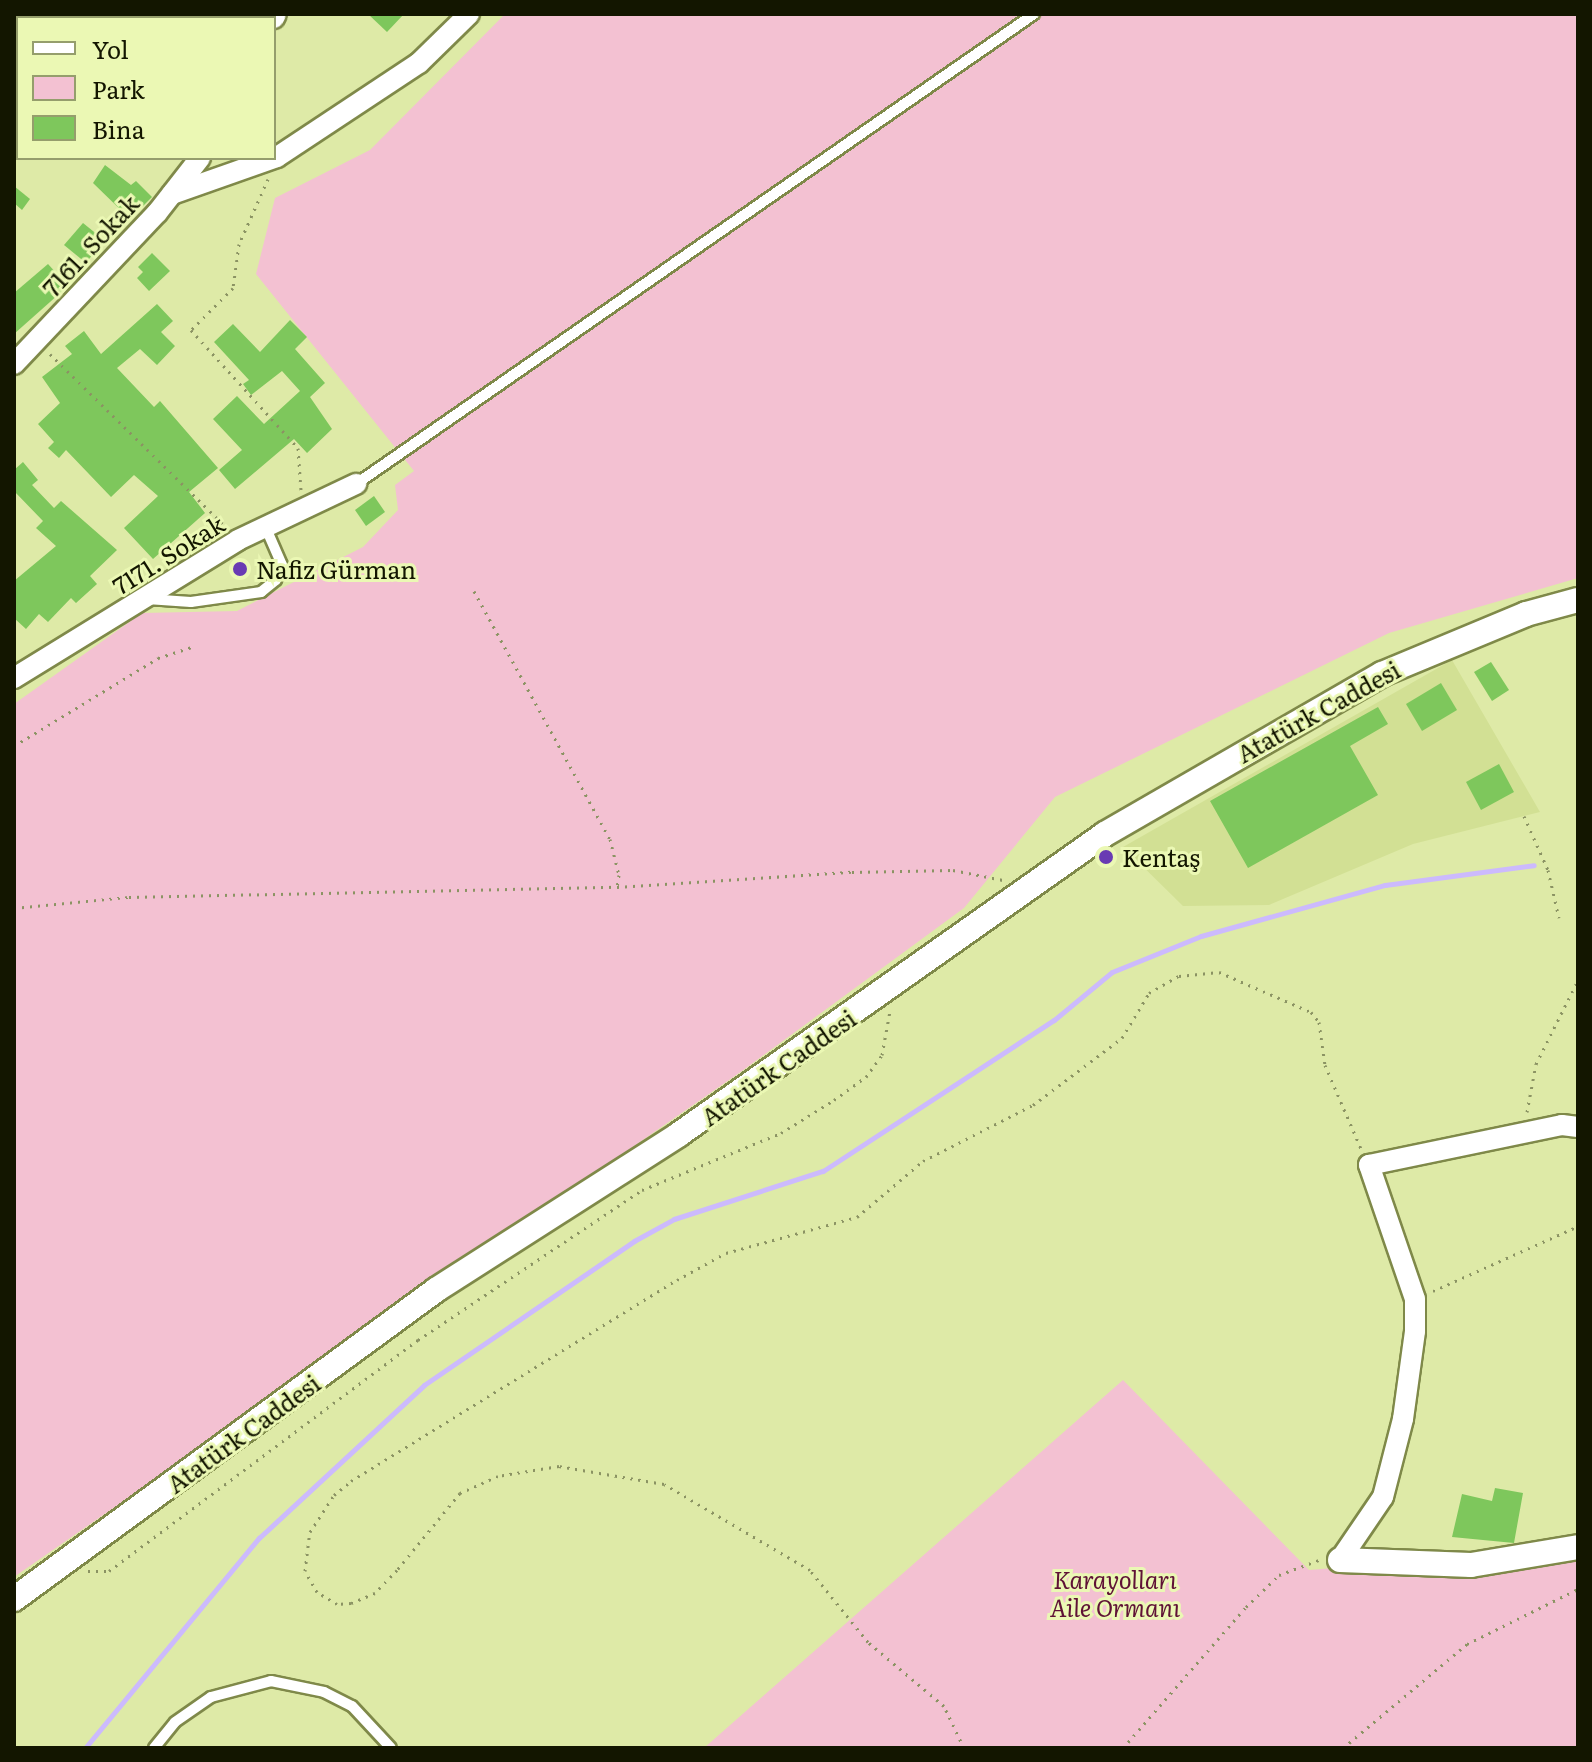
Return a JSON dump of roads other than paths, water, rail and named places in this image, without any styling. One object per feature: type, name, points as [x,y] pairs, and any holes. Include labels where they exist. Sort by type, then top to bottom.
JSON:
[{"type":"street","points":[[276,157],[419,63],[469,14]]},
{"type":"street","name":"7161. Sokak","points":[[14,364],[172,194],[198,160]]},
{"type":"street","points":[[172,194],[268,160]]},
{"type":"street","name":"7171. Sokak","points":[[14,678],[238,540],[302,505],[356,484]]},
{"type":"street","name":"Atatürk Caddesi","points":[[14,1599],[436,1290],[691,1127],[1105,834],[1382,674],[1526,614],[1578,600]]},
{"type":"street","points":[[1340,1560],[1383,1497],[1403,1419],[1415,1299],[1369,1165],[1523,1133],[1578,1127]]},
{"type":"street","points":[[1340,1560],[1471,1565],[1578,1547]]},
{"type":"lane","points":[[356,484],[1034,14]]},
{"type":"lane","points":[[145,599],[191,602],[261,592],[276,580],[282,565],[265,526]]},
{"type":"lane","points":[[154,1748],[175,1722],[211,1697],[271,1681],[324,1692],[352,1706],[391,1748]]},
{"type":"waterway","points":[[85,1748],[259,1538],[424,1385],[634,1241],[674,1219],[823,1171],[1054,1020],[1112,972],[1201,936],[1385,885],[1534,865]]},
{"type":"place","name":"Nafiz Gürman","points":[[240,569]]},
{"type":"place","name":"Kentaş","points":[[1106,857]]},
{"type":"park label","name":"Karayolları Aile Ormanı","points":[[1115,1593]]}]
